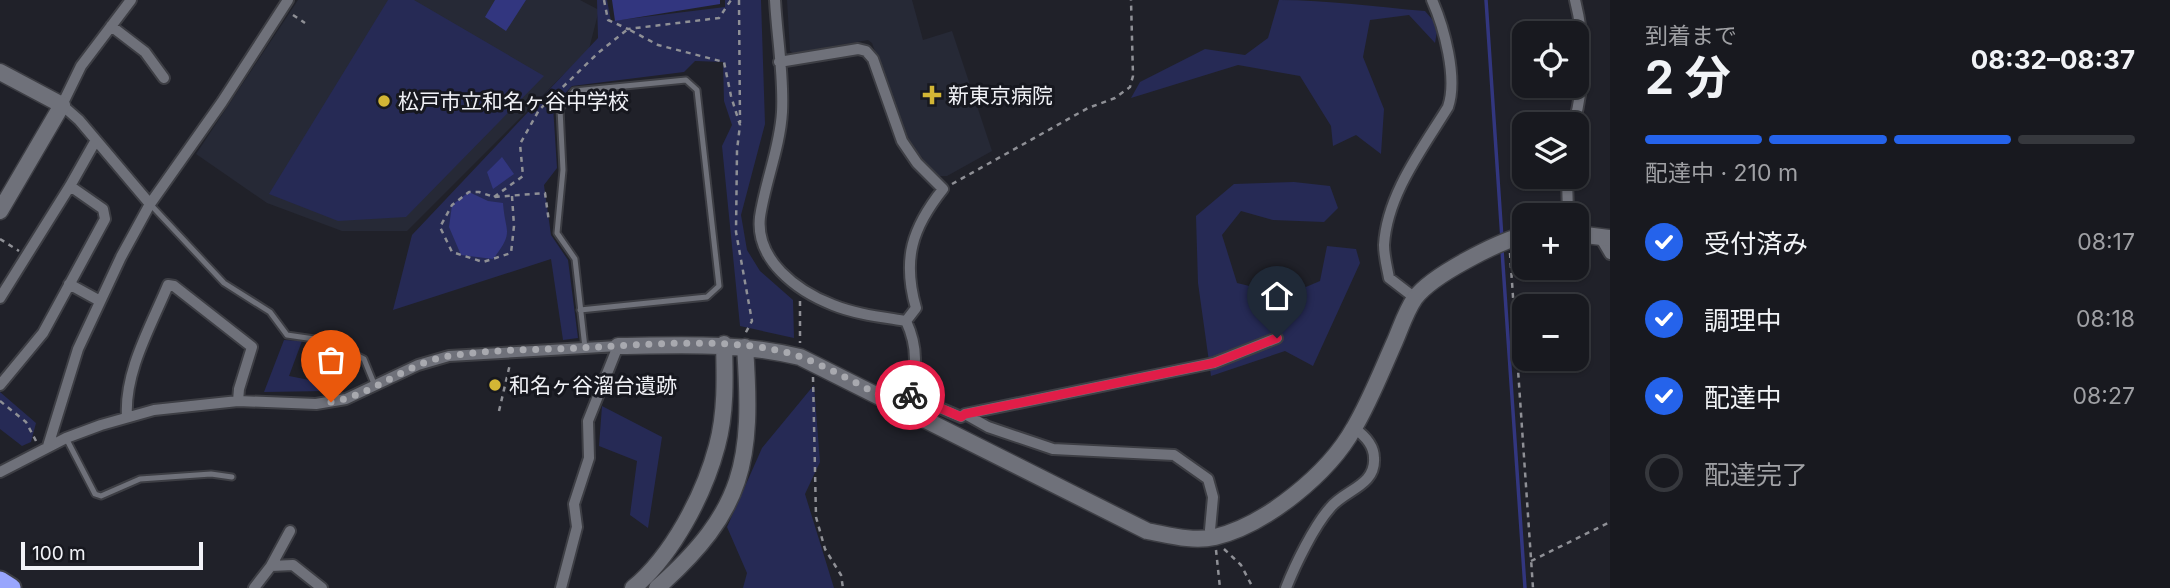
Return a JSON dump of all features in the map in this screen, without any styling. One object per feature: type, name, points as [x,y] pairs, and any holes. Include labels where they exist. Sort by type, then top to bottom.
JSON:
[{"type":"highway","points":[[0,581],[11,588]]},
{"type":"street","points":[[0,211],[62,105],[81,66],[131,0]]},
{"type":"street","points":[[775,0],[782,111],[762,210],[760,232],[768,256],[778,269],[806,293],[834,306],[906,321]]},
{"type":"street","points":[[1415,298],[1389,278],[1384,247],[1400,190],[1448,107],[1451,97],[1452,85],[1442,23],[1432,0]]},
{"type":"street","points":[[1575,0],[1582,27],[1585,61],[1583,88],[1577,112]]},
{"type":"street","points":[[45,448],[78,349],[150,204],[287,5]]},
{"type":"street","points":[[111,26],[145,52],[164,78]]},
{"type":"street","points":[[779,62],[858,49],[866,51],[873,59],[902,141],[917,163],[943,189],[928,208],[909,257],[910,288],[916,308],[906,321]]},
{"type":"street","points":[[0,72],[62,105],[79,120],[150,204]]},
{"type":"street","points":[[0,298],[96,140]]},
{"type":"street","points":[[0,385],[43,333],[105,219],[103,209],[70,186]]},
{"type":"street","points":[[1605,237],[1610,254]]},
{"type":"street","points":[[904,400],[1147,531],[1215,541],[1282,504],[1326,466],[1354,428],[1415,298],[1435,280],[1512,239]]},
{"type":"street","points":[[69,285],[100,301]]},
{"type":"street","points":[[127,417],[126,396],[168,285],[174,286],[253,347],[239,389],[238,401]]},
{"type":"street","points":[[904,400],[916,367],[913,337],[906,321]]},
{"type":"street","points":[[2,466],[66,438],[127,417],[183,405],[238,401],[316,404],[346,399],[418,365],[449,356],[744,341],[806,360],[904,400],[961,417],[1214,363],[1277,338]]},
{"type":"street","points":[[657,588],[685,563],[705,538],[724,513],[733,493],[741,470],[748,419],[744,341]]},
{"type":"street","points":[[633,588],[648,576],[669,550],[700,492],[709,469],[717,445],[723,404],[724,344]]},
{"type":"street","points":[[561,588],[577,527],[574,504],[589,458],[587,421],[618,346]]},
{"type":"street","points":[[965,414],[988,427],[1053,449],[1174,455],[1209,479],[1213,497],[1210,530],[1215,541]]},
{"type":"street","points":[[1286,588],[1332,505],[1370,476],[1374,469],[1374,453],[1364,435],[1354,428]]},
{"type":"street","points":[[254,588],[271,566],[290,530]]},
{"type":"street","points":[[271,566],[293,565],[322,588]]},
{"type":"lane","points":[[580,310],[707,298],[719,286],[697,90],[686,80],[574,91],[560,108],[563,170],[557,233],[575,259],[580,310],[585,348]]},
{"type":"lane","points":[[150,204],[224,283],[270,312],[287,335],[328,341],[364,359],[375,386]]},
{"type":"lane","points":[[66,438],[94,494],[101,496],[140,479],[211,474],[232,477]]},
{"type":"path","points":[[604,0],[608,20],[659,45],[724,62],[740,125]]},
{"type":"path","points":[[494,197],[523,176],[520,144],[539,110],[598,53],[628,29],[719,18],[731,0]]},
{"type":"path","points":[[739,0],[740,125],[736,232],[752,321],[744,341]]},
{"type":"path","points":[[943,189],[1088,108],[1115,98],[1130,87],[1133,76],[1131,0]]},
{"type":"path","points":[[287,5],[305,23]]},
{"type":"path","points":[[512,196],[514,226],[511,253],[483,262],[452,253],[440,227],[452,205],[469,192],[480,192],[494,197],[545,193],[549,225]]},
{"type":"path","points":[[0,239],[27,256]]},
{"type":"path","points":[[1507,240],[1512,265],[1533,588]]},
{"type":"path","points":[[806,293],[800,299],[816,517],[825,549],[841,575],[843,588]]},
{"type":"path","points":[[499,411],[513,351]]},
{"type":"path","points":[[0,401],[26,422],[45,448]]},
{"type":"path","points":[[1531,561],[1610,522]]},
{"type":"path","points":[[1215,541],[1220,588]]},
{"type":"path","points":[[1215,541],[1241,565],[1252,588]]},
{"type":"shaded area","name":"松戸市立和名ヶ谷中学校","points":[[298,0],[580,0],[599,10],[589,49],[407,231],[342,231],[267,203],[196,154]]},
{"type":"shaded area","points":[[388,0],[414,0],[544,76],[406,217],[338,221],[269,194]]},
{"type":"shaded area","points":[[495,0],[526,0],[506,31],[485,17]]},
{"type":"shaded area","points":[[597,0],[607,0],[611,21],[725,7],[725,0],[761,0],[765,124],[741,215],[747,250],[760,271],[793,300],[794,338],[740,326],[722,146],[732,125],[724,101],[723,62],[695,61],[684,72],[572,86],[553,106],[557,168],[544,185],[551,235],[568,260],[578,338],[563,340],[551,259],[393,310],[412,235],[598,38]]},
{"type":"shaded area","points":[[612,0],[720,0],[720,4],[615,21]]},
{"type":"shaded area","name":"新東京病院","points":[[787,0],[912,0],[923,40],[952,31],[992,151],[947,176],[937,176],[904,136],[872,43],[868,40],[793,53],[790,51]]},
{"type":"shaded area","points":[[1279,0],[1334,2],[1425,11],[1438,26],[1435,43],[1409,15],[1370,20],[1363,57],[1384,109],[1381,154],[1356,135],[1333,146],[1331,126],[1300,76],[1238,65],[1131,98],[1140,82],[1205,49],[1245,55],[1268,38]]},
{"type":"shaded area","points":[[502,157],[514,174],[493,189],[487,172]]},
{"type":"shaded area","points":[[1294,182],[1330,186],[1338,208],[1324,222],[1273,220],[1241,211],[1222,235],[1237,283],[1287,295],[1320,281],[1327,246],[1356,249],[1360,263],[1313,366],[1285,351],[1211,376],[1198,283],[1196,216],[1234,184]]},
{"type":"shaded area","points":[[469,192],[488,201],[503,203],[507,232],[504,243],[493,259],[461,255],[449,227],[452,205]]},
{"type":"shaded area","points":[[284,340],[302,341],[289,376],[325,383],[327,391],[264,392]]},
{"type":"shaded area","points":[[814,385],[820,462],[805,494],[834,588],[743,588],[747,573],[727,527],[762,448]]},
{"type":"shaded area","points":[[0,392],[36,423],[31,442],[22,446],[0,429]]},
{"type":"shaded area","points":[[602,406],[662,437],[648,528],[630,515],[637,461],[599,446]]},
{"type":"waterway","points":[[1486,0],[1502,239]]},
{"type":"waterway","points":[[1502,250],[1525,588]]},
{"type":"way so far","points":[[331,402],[346,399],[418,365],[449,356],[603,347],[724,344],[800,357],[901,406],[907,394],[910,395]]},
{"type":"place","name":"新東京病院","points":[[932,95]]},
{"type":"place","name":"松戸市立和名ヶ谷中学校","points":[[384,101]]},
{"type":"place","name":"和名ヶ谷溜台遺跡","points":[[495,385]]},
{"type":"route","points":[[910,395],[961,417],[1214,363],[1277,338]]}]
